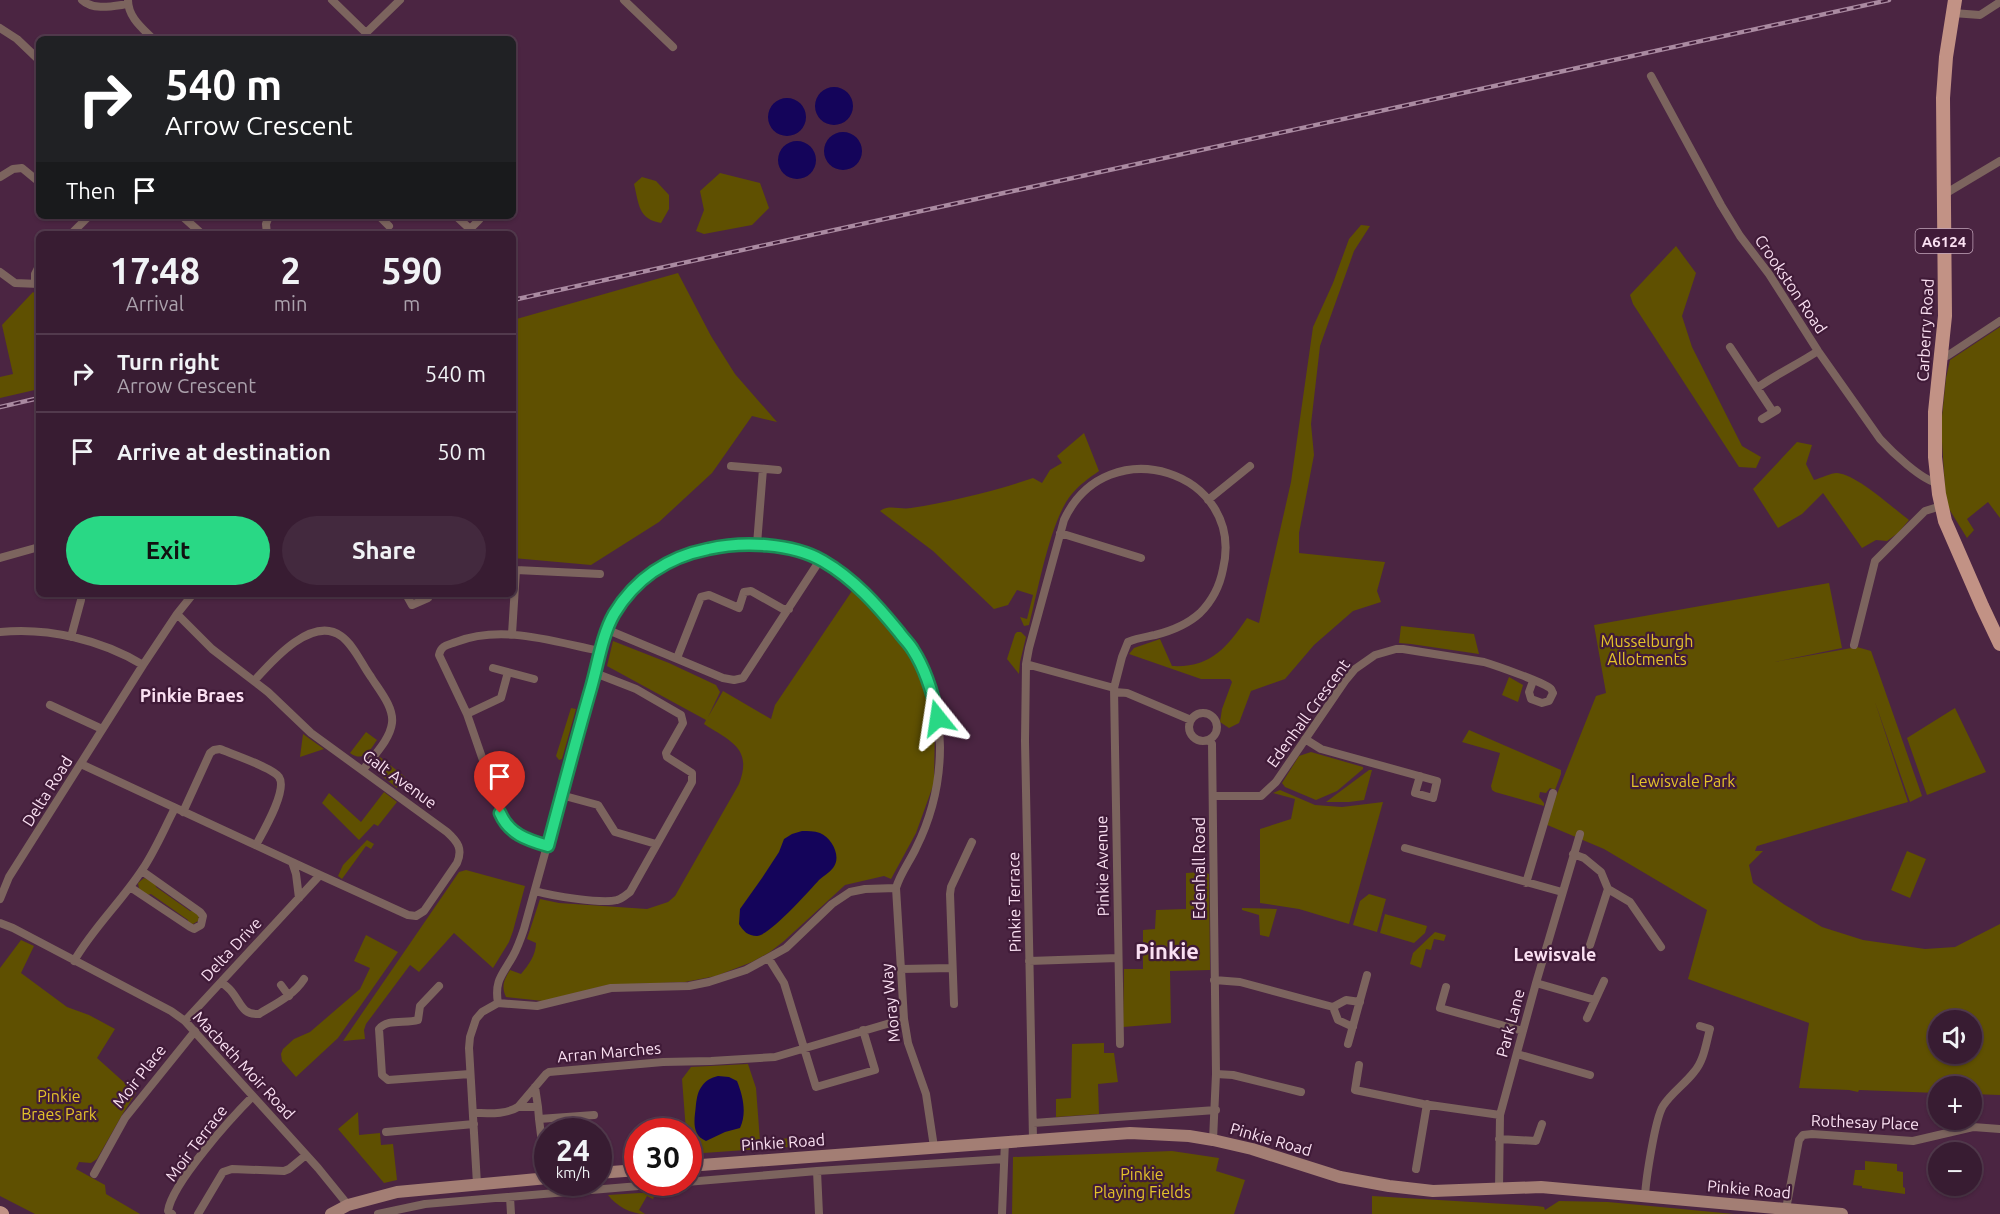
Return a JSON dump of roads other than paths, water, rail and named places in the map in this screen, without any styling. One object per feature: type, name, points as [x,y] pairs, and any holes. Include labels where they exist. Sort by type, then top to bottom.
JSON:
[{"type":"main road","name":"Carberry Road","points":[[1938,483],[1934,434],[1945,316],[1942,195],[1943,99],[1955,4]]},
{"type":"main road","name":"A6124","points":[[1938,483],[1941,506],[1950,535],[2000,644]]},
{"type":"main road","name":"Pinkie Road","points":[[702,1165],[1130,1133],[1189,1136],[1213,1140],[1252,1149],[1340,1177],[1389,1186],[1433,1191],[1541,1187],[1842,1214]]},
{"type":"main road","points":[[331,1214],[348,1205],[397,1192],[534,1179]]},
{"type":"street","points":[[82,0],[97,7],[128,2],[133,17],[150,36]]},
{"type":"street","points":[[332,0],[366,33],[400,0]]},
{"type":"street","points":[[624,0],[673,47]]},
{"type":"street","points":[[1955,4],[1983,14],[2000,2]]},
{"type":"street","points":[[0,28],[17,39],[36,57]]},
{"type":"street","name":"Crookston Road","points":[[1651,76],[1721,205],[1818,351],[1880,439],[1925,479],[1938,483]]},
{"type":"street","points":[[1942,195],[2000,161]]},
{"type":"street","points":[[0,177],[13,169],[22,168],[36,180]]},
{"type":"street","points":[[74,231],[86,219]]},
{"type":"street","points":[[186,219],[199,231]]},
{"type":"street","points":[[382,219],[389,226]]},
{"type":"street","points":[[467,231],[478,220]]},
{"type":"street","points":[[0,272],[15,283],[36,284]]},
{"type":"street","points":[[1942,357],[2000,321]]},
{"type":"street","points":[[1730,347],[1775,411],[1762,419]]},
{"type":"street","points":[[1757,388],[1818,351]]},
{"type":"street","points":[[731,466],[778,470]]},
{"type":"street","points":[[1208,500],[1250,466]]},
{"type":"street","points":[[757,544],[763,469]]},
{"type":"street","name":"Pinkie Terrace","points":[[1033,1139],[1025,741],[1026,664],[1060,533],[1068,512],[1080,494],[1103,477],[1120,471],[1151,469],[1167,472],[1193,485],[1208,500]]},
{"type":"street","name":"Pinkie Avenue","points":[[1120,1044],[1114,690],[1128,642],[1167,632],[1190,621],[1215,593],[1224,566],[1225,536],[1218,516],[1208,500]]},
{"type":"street","points":[[1854,645],[1875,561],[1925,511],[1941,506]]},
{"type":"street","points":[[1060,533],[1141,558]]},
{"type":"street","points":[[477,1184],[469,1048],[473,1026],[482,1012],[498,1003],[537,1006],[611,988],[688,986],[728,976],[786,948],[832,904],[849,892],[896,888],[918,844],[933,806],[939,766],[938,718],[925,674],[913,648],[868,595],[846,576],[820,560],[787,548],[757,544],[716,547],[687,553],[652,571],[633,589],[614,615],[601,651],[522,937],[497,982],[498,1003]]},
{"type":"street","points":[[0,558],[36,548]]},
{"type":"street","points":[[608,630],[723,678],[734,680],[743,678],[820,560]]},
{"type":"street","points":[[516,570],[600,574]]},
{"type":"street","points":[[676,658],[701,597],[709,595],[740,608],[744,592],[751,591],[777,606],[789,609]]},
{"type":"street","name":"Delta Road","points":[[0,899],[9,877],[102,729],[177,614],[191,597]]},
{"type":"street","points":[[407,597],[412,605],[428,597]]},
{"type":"street","points":[[512,633],[513,597]]},
{"type":"street","points":[[71,638],[81,600]]},
{"type":"street","name":"Galt Avenue","points":[[177,614],[212,649],[254,681],[311,733],[457,840],[460,855],[457,863],[424,911],[416,916],[408,915],[320,875]]},
{"type":"street","points":[[254,681],[281,653],[306,635],[324,630],[341,636],[379,690],[392,714],[389,734],[363,770]]},
{"type":"street","points":[[0,632],[45,633],[71,638],[115,651],[143,665]]},
{"type":"street","points":[[548,846],[522,838],[508,828],[504,821],[467,714],[439,651],[443,647],[466,639],[512,633],[601,651]]},
{"type":"street","name":"Edenhall Crescent","points":[[1213,796],[1261,795],[1266,792],[1276,782],[1355,669],[1366,660],[1383,652],[1396,649],[1411,650],[1474,659],[1533,681]]},
{"type":"street","points":[[1026,664],[1127,693],[1191,720],[1190,728],[1193,736],[1201,740],[1209,740]]},
{"type":"street","points":[[493,668],[534,679]]},
{"type":"street","points":[[467,714],[501,698],[508,672]]},
{"type":"street","points":[[535,891],[564,898],[617,900],[630,892],[693,777],[692,773],[667,757],[666,753],[683,723],[684,719],[681,715],[645,693],[595,673]]},
{"type":"street","points":[[50,705],[102,729]]},
{"type":"street","name":"Edenhall Road","points":[[1191,720],[1194,716],[1206,713],[1214,717],[1217,729],[1209,740],[1212,744],[1216,1074],[1213,1140]]},
{"type":"street","points":[[1305,739],[1321,749],[1420,776]]},
{"type":"street","points":[[74,961],[91,935],[142,871],[210,753],[214,750],[220,749],[274,772],[281,780],[281,792],[256,846]]},
{"type":"street","points":[[81,764],[320,875]]},
{"type":"street","points":[[561,795],[598,806],[615,832],[656,844]]},
{"type":"street","points":[[1526,883],[1550,796]]},
{"type":"street","name":"Park Lane","points":[[1500,1189],[1500,1115],[1580,834]]},
{"type":"street","points":[[954,1004],[950,894],[951,887],[972,842]]},
{"type":"street","points":[[1405,848],[1562,892]]},
{"type":"street","points":[[1573,854],[1584,858],[1601,872],[1608,889],[1630,902],[1661,947]]},
{"type":"street","points":[[292,862],[299,898]]},
{"type":"street","points":[[130,887],[190,927],[194,929],[201,925],[203,916],[200,912],[142,871]]},
{"type":"street","name":"Delta Drive","points":[[185,1021],[320,875]]},
{"type":"street","name":"Moray Way","points":[[896,888],[904,1019],[908,1043],[926,1094],[934,1147]]},
{"type":"street","points":[[1590,945],[1608,889]]},
{"type":"street","name":"Macbeth Moir Road","points":[[0,923],[171,1011],[185,1021],[348,1205]]},
{"type":"street","points":[[769,958],[784,983],[816,1087],[874,1070],[862,1030]]},
{"type":"street","points":[[1029,961],[1118,958]]},
{"type":"street","points":[[901,969],[952,968]]},
{"type":"street","points":[[1348,1044],[1367,975]]},
{"type":"street","points":[[221,982],[233,993],[243,1009],[258,1014],[289,996],[304,979]]},
{"type":"street","points":[[1214,980],[1240,982],[1333,1007],[1346,1000],[1360,1002]]},
{"type":"street","points":[[1587,1018],[1604,981]]},
{"type":"street","points":[[1536,983],[1595,1000]]},
{"type":"street","points":[[281,985],[289,996]]},
{"type":"street","points":[[439,986],[420,1006],[418,1020],[380,1026],[382,1075],[388,1080],[470,1074]]},
{"type":"street","points":[[1446,987],[1440,1008],[1523,1031]]},
{"type":"street","points":[[1333,1007],[1338,1020],[1353,1027]]},
{"type":"street","name":"Arran Marches","points":[[518,1107],[549,1072],[663,1062],[775,1057],[904,1019]]},
{"type":"street","points":[[1645,1196],[1662,1106],[1698,1066],[1710,1029],[1701,1026]]},
{"type":"street","name":"Moir Place","points":[[94,1174],[125,1118],[195,1031]]},
{"type":"street","points":[[1517,1054],[1590,1075]]},
{"type":"street","points":[[1359,1065],[1355,1090],[1500,1115]]},
{"type":"street","points":[[1216,1074],[1301,1092]]},
{"type":"street","points":[[535,1088],[539,1118]]},
{"type":"street","name":"Moir Terrace","points":[[170,1213],[169,1205],[197,1161],[253,1096]]},
{"type":"street","points":[[1416,1169],[1427,1104]]},
{"type":"street","points":[[473,1113],[506,1112],[518,1107],[538,1107]]},
{"type":"street","name":"Pinkie Road","points":[[1033,1123],[1216,1110]]},
{"type":"street","points":[[553,1118],[594,1115]]},
{"type":"street","points":[[386,1132],[424,1124],[474,1125]]},
{"type":"street","points":[[1499,1139],[1536,1141],[1542,1124]]},
{"type":"street","name":"Rothesay Place","points":[[1786,1209],[1799,1140],[1803,1135],[1913,1141],[1973,1127],[2000,1129]]},
{"type":"street","points":[[1002,1214],[1005,1141]]},
{"type":"street","points":[[198,1214],[223,1172],[232,1169],[284,1171],[306,1155]]},
{"type":"street","name":"Pinkie Road","points":[[702,1180],[1004,1159]]},
{"type":"street","points":[[817,1171],[819,1214]]},
{"type":"street","name":"Pinkie Road","points":[[378,1214],[510,1197],[624,1186]]},
{"type":"street","points":[[510,1197],[511,1214]]},
{"type":"railway","points":[[516,299],[1889,0]]},
{"type":"railway","points":[[0,407],[36,399]]},
{"type":"district","name":"Pinkie Braes","points":[[192,695]]},
{"type":"district","name":"Pinkie","points":[[1167,950]]},
{"type":"district","name":"Lewisvale","points":[[1555,954]]},
{"type":"park label","name":"Musselburgh Allotments","points":[[1647,650]]},
{"type":"park label","name":"Lewisvale Park","points":[[1683,781]]},
{"type":"park label","name":"Pinkie Braes Park","points":[[59,1105]]},
{"type":"park label","name":"Pinkie Playing Fields","points":[[1142,1183]]}]
